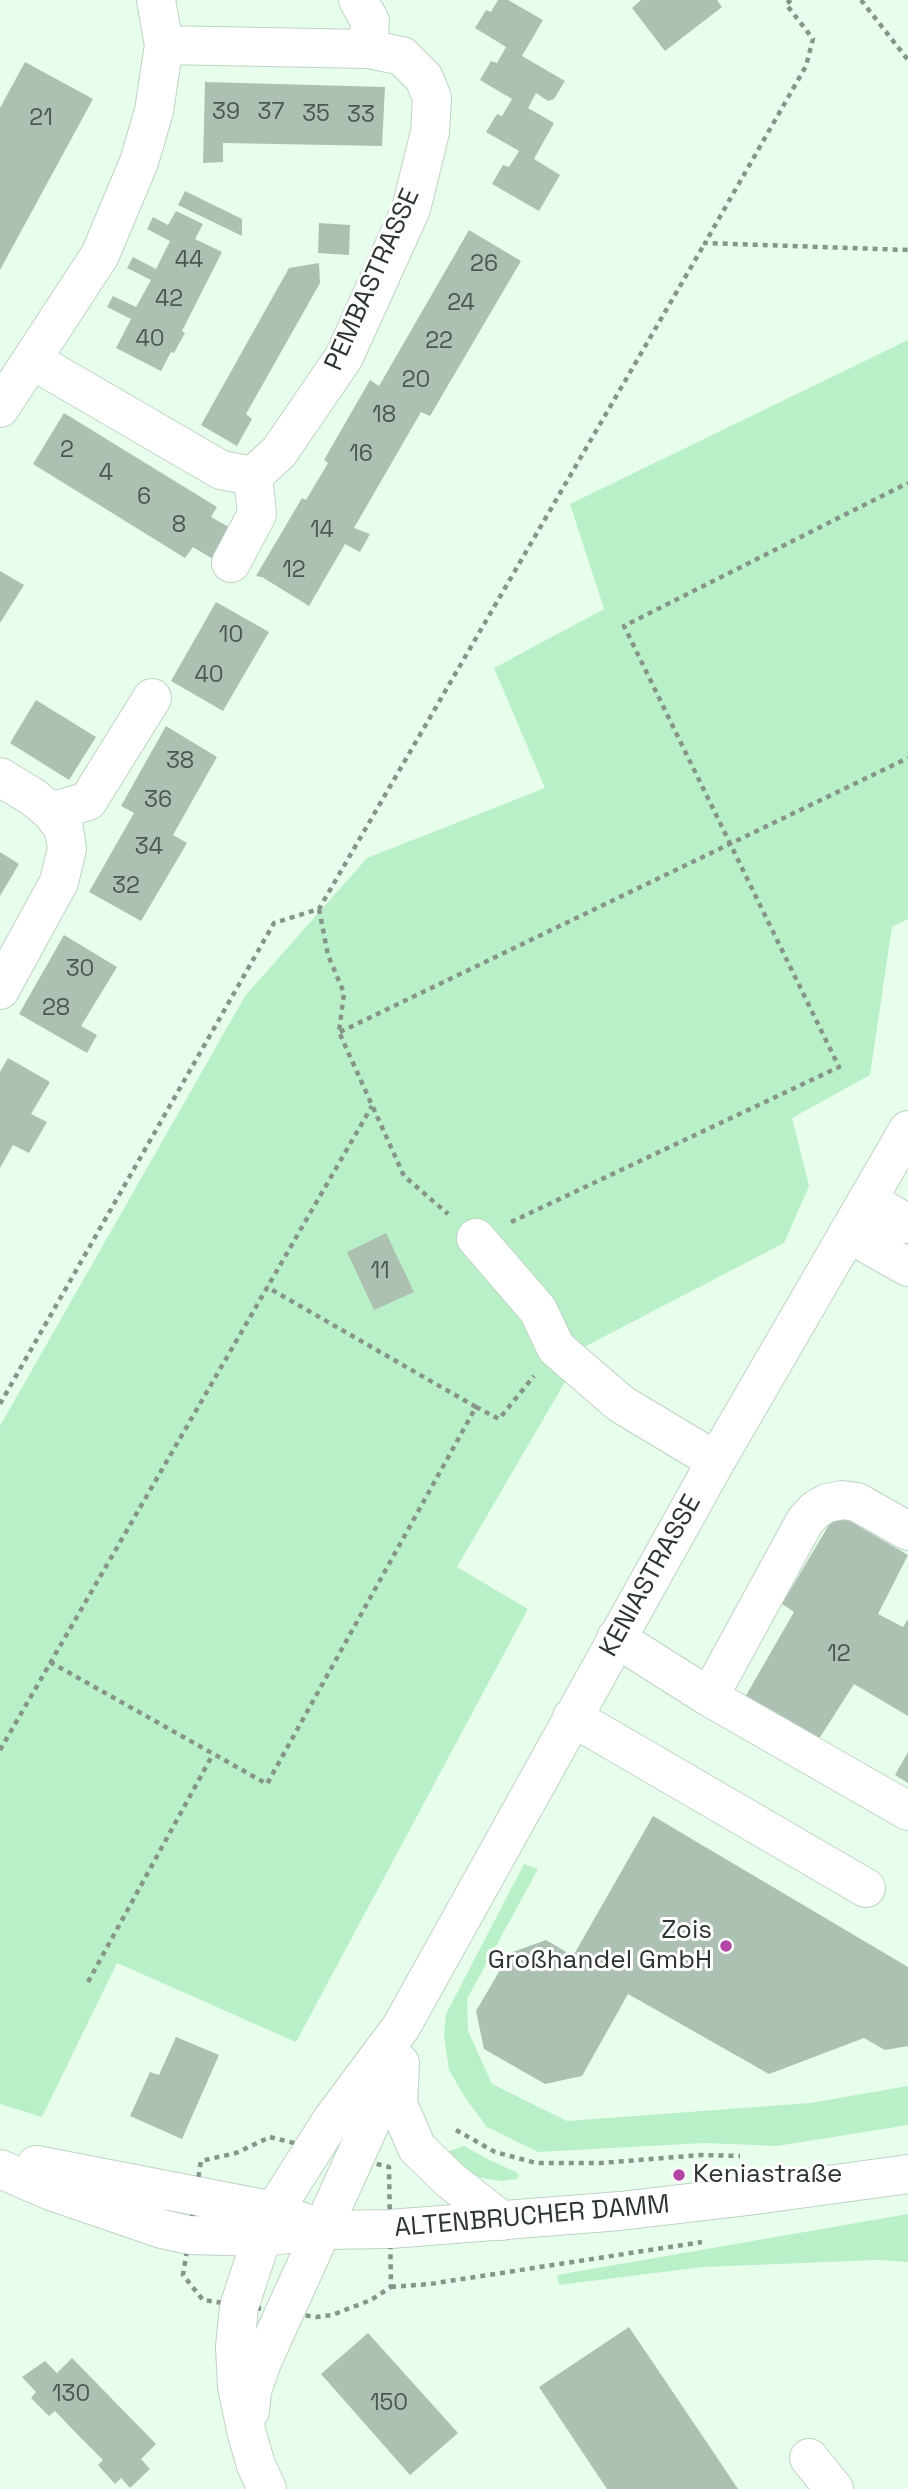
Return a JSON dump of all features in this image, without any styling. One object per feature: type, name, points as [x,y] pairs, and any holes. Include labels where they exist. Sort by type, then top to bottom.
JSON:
[{"type":"street","points":[[0,408],[100,254],[139,162],[154,111],[164,45],[156,0]]},
{"type":"street","points":[[358,0],[370,21],[368,49]]},
{"type":"street","name":"PEMBASTRASSE","points":[[164,45],[368,49],[402,56],[425,78],[432,98],[430,132],[411,209],[344,357],[279,452],[253,477]]},
{"type":"street","points":[[32,360],[221,470],[253,477],[257,514],[231,562]]},
{"type":"street","points":[[51,812],[88,801],[152,698]]},
{"type":"street","points":[[0,776],[51,812],[64,829],[67,849],[59,882],[0,990]]},
{"type":"street","name":"KENIASTRASSE","points":[[268,2224],[331,2121],[401,2027],[716,1461],[908,1130]]},
{"type":"street","points":[[867,1200],[908,1224]]},
{"type":"street","points":[[848,1233],[908,1267]]},
{"type":"street","points":[[477,1238],[538,1310],[556,1348],[621,1404],[716,1461]]},
{"type":"street","points":[[709,1697],[805,1521],[815,1510],[827,1503],[842,1500],[857,1502],[908,1531]]},
{"type":"street","points":[[616,1638],[709,1697],[908,1811]]},
{"type":"street","points":[[572,1717],[866,1888]]},
{"type":"street","name":"KENIASTRASSE","points":[[401,2027],[398,2104],[417,2148],[502,2221]]},
{"type":"street","name":"KENIASTRASSE","points":[[323,2230],[371,2122],[401,2027]]},
{"type":"street","name":"ALTENBRUCHER DAMM","points":[[0,2157],[268,2224],[323,2230],[390,2230],[502,2221],[748,2196],[908,2174]]},
{"type":"street","name":"ALTENBRUCHER DAMM","points":[[0,2169],[51,2191],[162,2230],[189,2235],[268,2224]]},
{"type":"street","points":[[267,2489],[256,2465],[247,2434],[237,2387],[235,2347],[239,2307],[268,2224]]},
{"type":"street","points":[[247,2434],[252,2391],[262,2362],[323,2230]]},
{"type":"street","points":[[809,2458],[834,2489]]},
{"type":"path","points":[[791,0],[786,4],[813,39],[806,66],[319,909],[328,955],[344,993],[339,1032],[404,1176],[477,1238],[839,1067],[624,626],[908,483]]},
{"type":"path","points":[[861,0],[908,60]]},
{"type":"path","points":[[705,243],[908,250]]},
{"type":"path","points":[[339,1032],[908,758]]},
{"type":"path","points":[[0,1404],[274,923],[319,909]]},
{"type":"path","points":[[0,1750],[372,1106]]},
{"type":"path","points":[[267,1287],[499,1419],[556,1348]]},
{"type":"path","points":[[50,1662],[268,1784],[477,1406]]},
{"type":"path","points":[[88,1982],[213,1754]]},
{"type":"path","points":[[451,2127],[495,2152],[536,2163],[601,2163],[701,2155],[748,2157]]},
{"type":"path","points":[[391,2287],[430,2284],[713,2240]]},
{"type":"green space","points":[[908,340],[908,919],[892,927],[870,1075],[792,1118],[809,1186],[784,1243],[586,1346],[457,1567],[528,1609],[296,2042],[117,1963],[42,2117],[0,2104],[0,1426],[245,996],[367,858],[545,788],[494,668],[604,609],[570,504]]},
{"type":"green space","points":[[524,1864],[538,1869],[467,1999],[468,2031],[492,2084],[567,2121],[810,2103],[908,2086],[908,2125],[777,2146],[705,2143],[538,2152],[487,2127],[449,2070],[444,2036],[446,2014]]},
{"type":"green space","points":[[464,2146],[516,2172],[519,2175],[517,2179],[502,2181],[481,2178],[459,2167],[442,2154]]},
{"type":"green space","points":[[908,2214],[908,2262],[877,2260],[703,2267],[559,2285],[557,2275]]},
{"type":"building","points":[[498,0],[508,0],[543,20],[522,56],[565,81],[554,99],[548,101],[536,93],[528,108],[554,123],[534,159],[560,175],[539,211],[492,184],[503,165],[509,167],[519,151],[486,132],[497,114],[502,116],[512,99],[480,80],[491,61],[497,63],[506,47],[475,28],[486,10],[491,12]]},
{"type":"building","points":[[641,0],[717,0],[722,7],[665,51],[632,8]]},
{"type":"building","points":[[25,62],[93,99],[0,270],[0,108]]},
{"type":"building","points":[[205,82],[385,87],[382,146],[223,143],[223,162],[203,163]]},
{"type":"building","points":[[185,191],[242,219],[242,236],[178,205]]},
{"type":"building","points":[[176,211],[203,224],[195,239],[222,252],[182,331],[185,333],[161,371],[116,348],[131,319],[107,307],[113,296],[136,307],[151,280],[127,268],[133,257],[156,269],[170,241],[147,229],[153,217],[168,225]]},
{"type":"building","points":[[319,223],[350,225],[349,255],[318,253]]},
{"type":"building","points":[[469,230],[521,261],[430,416],[421,412],[354,528],[370,534],[360,552],[345,544],[309,606],[256,576],[302,498],[306,500],[328,463],[324,460],[370,380],[379,386]]},
{"type":"building","points":[[319,263],[320,283],[246,414],[252,419],[237,446],[201,425],[289,268]]},
{"type":"building","points":[[64,413],[217,507],[211,517],[234,530],[216,561],[193,547],[185,558],[33,464]]},
{"type":"building","points":[[0,571],[24,585],[0,623]]},
{"type":"building","points":[[216,602],[269,632],[223,711],[171,681]]},
{"type":"building","points":[[36,700],[96,737],[69,780],[10,743]]},
{"type":"building","points":[[166,726],[217,757],[173,835],[187,843],[141,921],[89,892],[134,813],[121,806]]},
{"type":"building","points":[[0,852],[19,864],[0,896]]},
{"type":"building","points":[[64,935],[117,967],[81,1026],[97,1035],[87,1053],[19,1014]]},
{"type":"building","points":[[8,1058],[50,1082],[31,1114],[47,1122],[29,1153],[13,1145],[0,1168],[0,1072]]},
{"type":"building","points":[[386,1233],[414,1292],[374,1310],[347,1252]]},
{"type":"building","points":[[836,1513],[908,1555],[878,1614],[903,1627],[908,1619],[908,1716],[854,1684],[817,1742],[744,1699],[794,1612],[782,1604]]},
{"type":"building","points":[[908,1752],[908,1783],[895,1775]]},
{"type":"building","name":"Zois Großhandel GmbH","points":[[653,1816],[908,1967],[908,2046],[885,2050],[864,2038],[769,2074],[628,1994],[582,2076],[545,2084],[484,2049],[476,2011],[510,1953],[546,1940],[573,1956]]},
{"type":"building","points":[[176,2037],[219,2055],[182,2139],[130,2116],[150,2072],[159,2075]]},
{"type":"building","points":[[629,2327],[738,2489],[607,2489],[539,2387]]},
{"type":"building","points":[[368,2333],[458,2433],[410,2475],[321,2374]]},
{"type":"building","points":[[72,2358],[156,2444],[141,2459],[150,2469],[130,2488],[121,2478],[115,2484],[98,2465],[103,2460],[55,2411],[49,2416],[31,2398],[36,2392],[22,2377],[45,2361],[57,2373]]},
{"type":"place","name":"Zois Großhandel GmbH","points":[[726,1946]]},
{"type":"place","name":"Keniastraße","points":[[679,2175]]}]
